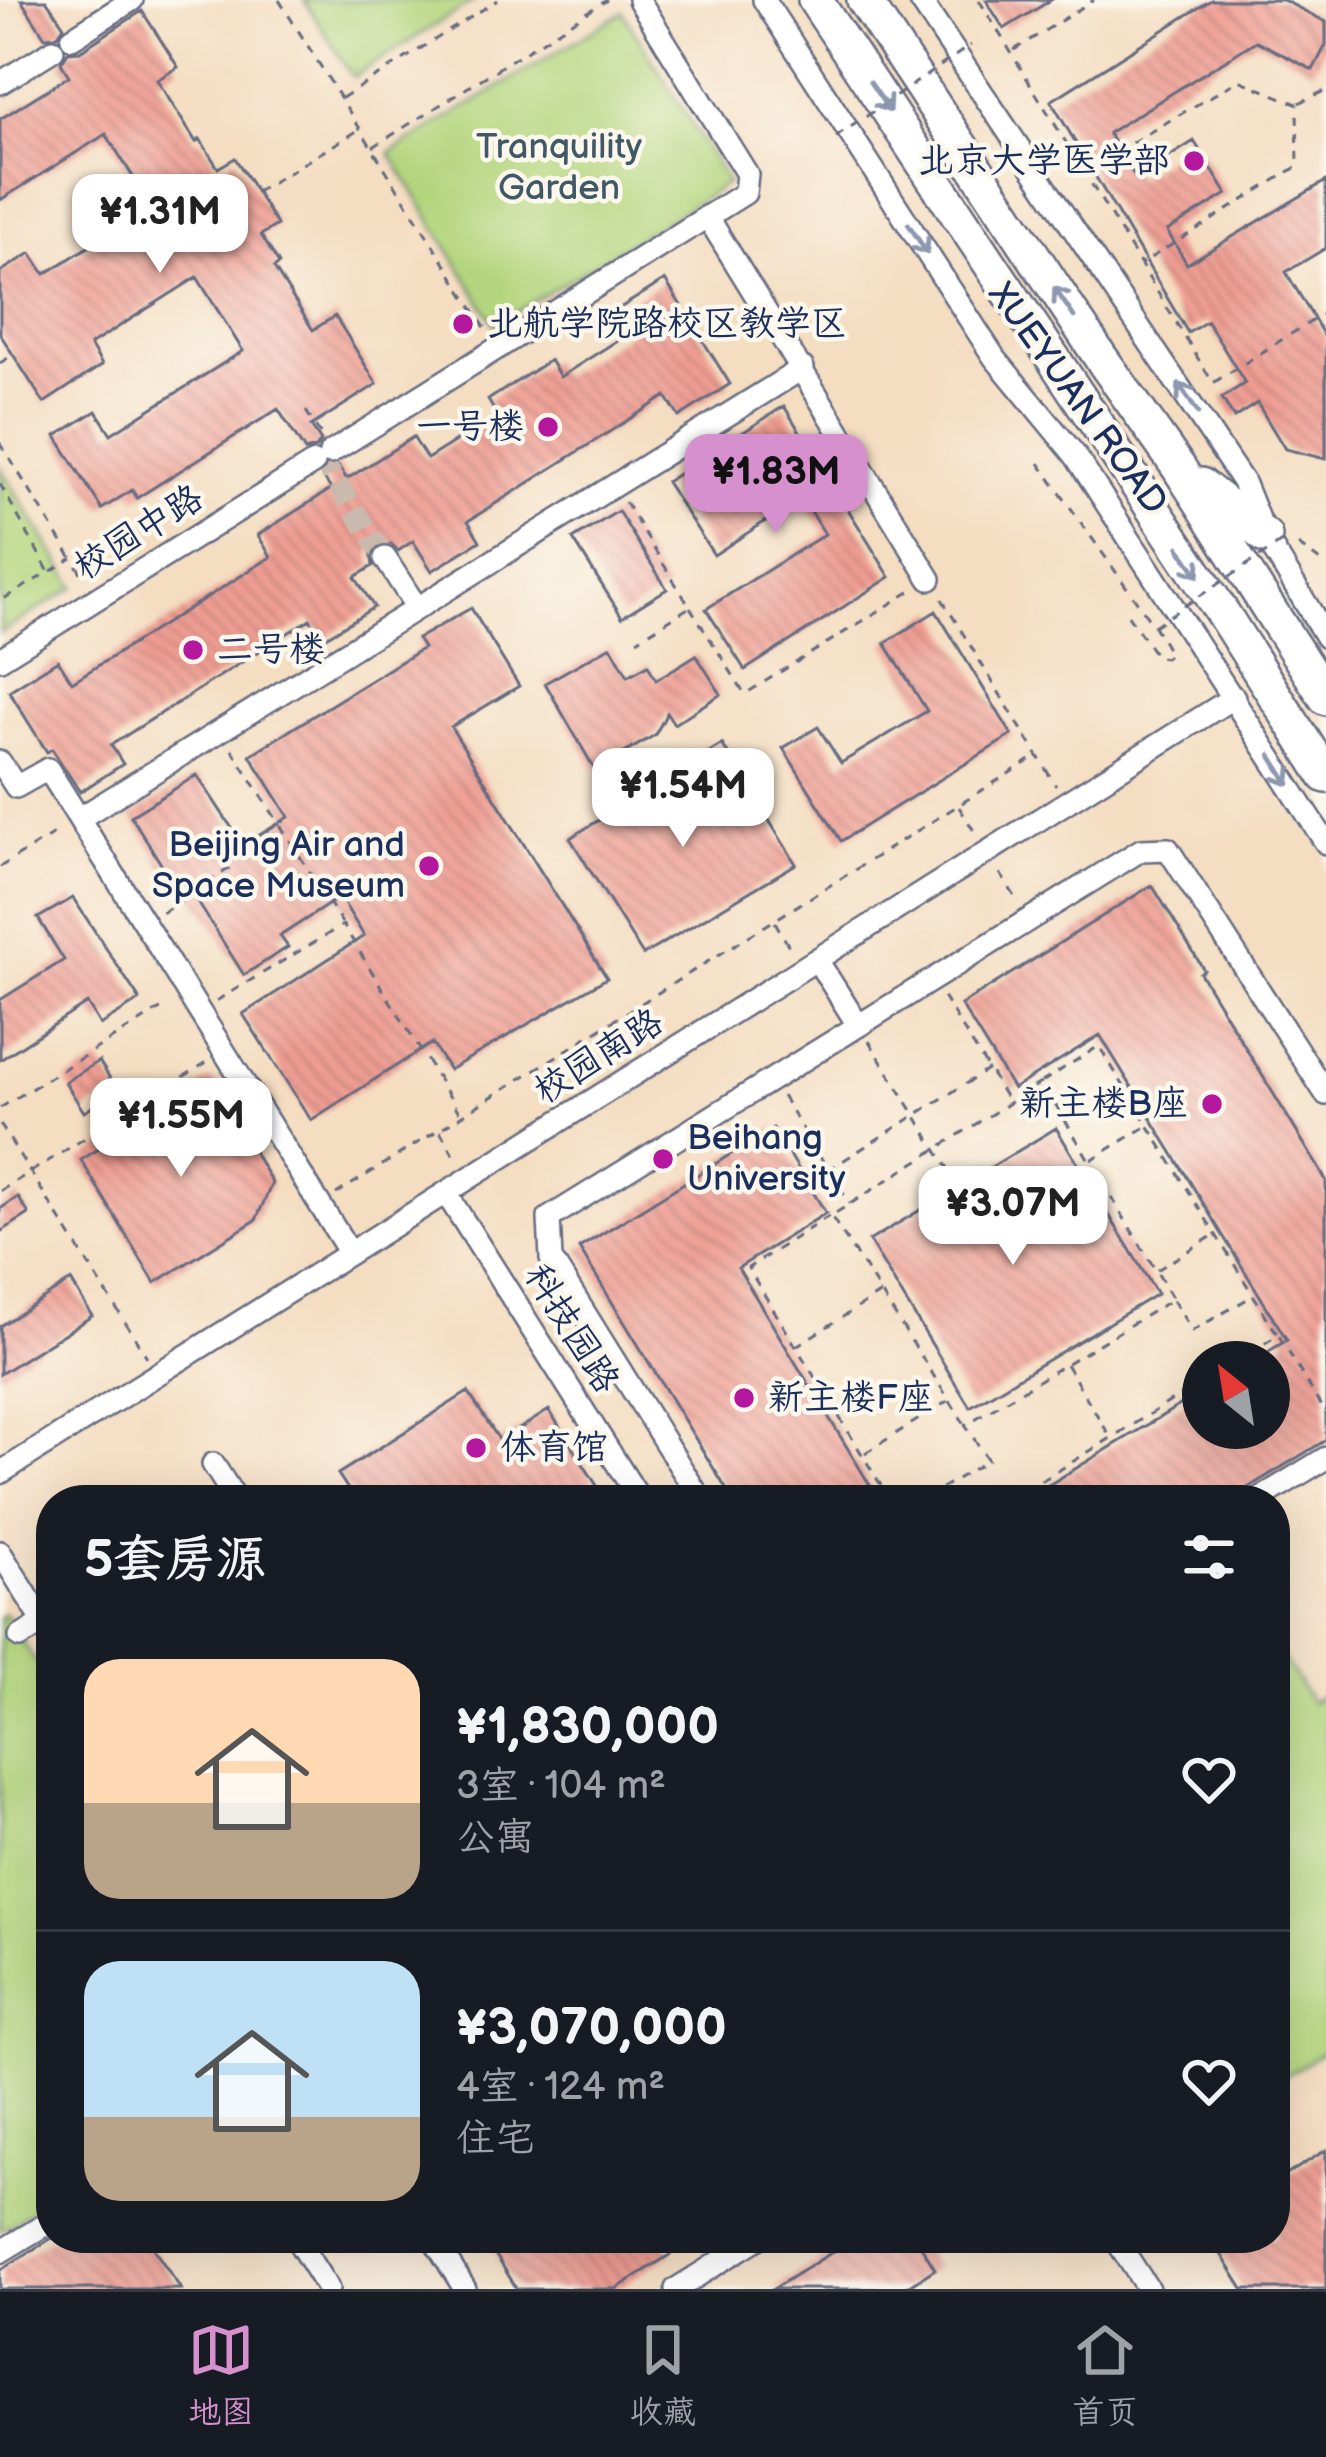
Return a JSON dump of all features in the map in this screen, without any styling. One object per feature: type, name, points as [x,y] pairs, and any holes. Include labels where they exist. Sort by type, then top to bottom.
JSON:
[{"type":"highway","name":"XUEYUAN ROAD","points":[[815,0],[1326,776]]},
{"type":"highway","name":"XUEYUAN ROAD","points":[[864,0],[1101,358],[1179,467],[1326,698]]},
{"type":"highway","points":[[1179,467],[1265,536]]},
{"type":"street","points":[[0,83],[132,0]]},
{"type":"street","name":"校园中路","points":[[0,659],[745,193],[747,174],[639,0]]},
{"type":"street","name":"XUEYUAN ROAD","points":[[764,0],[994,356],[1075,455],[1326,843]]},
{"type":"street","points":[[920,0],[1244,482],[1265,536],[1315,600],[1326,637]]},
{"type":"street","points":[[707,216],[930,579]]},
{"type":"street","points":[[80,818],[803,368]]},
{"type":"street","points":[[385,558],[417,608]]},
{"type":"street","name":"校园南路","points":[[0,1473],[1234,697]]},
{"type":"street","points":[[0,762],[16,788],[48,769],[350,1253]]},
{"type":"street","points":[[692,1485],[550,1259],[549,1218],[772,1079],[864,1033],[932,980],[1141,850],[1168,848],[1326,1094]]},
{"type":"street","points":[[810,964],[864,1033]]},
{"type":"street","name":"科技园路","points":[[446,1193],[631,1485]]},
{"type":"street","points":[[1282,1485],[1326,1458]]},
{"type":"street","points":[[213,1464],[226,1485]]},
{"type":"street","points":[[0,1552],[36,1610]]},
{"type":"street","points":[[20,1637],[36,1632]]},
{"type":"street","points":[[0,2252],[36,2230]]},
{"type":"street","points":[[305,2253],[328,2289]]},
{"type":"street","points":[[442,2253],[465,2289]]},
{"type":"street","points":[[676,2289],[734,2253]]},
{"type":"street","points":[[1124,2253],[1148,2289]]},
{"type":"path","points":[[279,0],[498,348]]},
{"type":"path","points":[[341,99],[498,0]]},
{"type":"path","points":[[371,148],[607,0]]},
{"type":"path","points":[[980,0],[1213,383],[1326,312]]},
{"type":"path","points":[[1011,52],[1094,0]]},
{"type":"path","points":[[836,137],[971,45]]},
{"type":"path","points":[[1084,171],[1239,80],[1297,104],[1326,90]]},
{"type":"path","points":[[1140,264],[1298,166],[1297,104]]},
{"type":"path","points":[[256,192],[360,129]]},
{"type":"path","points":[[0,363],[13,355]]},
{"type":"path","points":[[306,411],[325,456]]},
{"type":"path","points":[[0,443],[97,598]]},
{"type":"path","points":[[1039,463],[1170,654],[1156,656],[1123,608]]},
{"type":"path","points":[[0,484],[49,572]]},
{"type":"path","points":[[614,486],[745,694],[930,579],[1067,802]]},
{"type":"path","points":[[1154,626],[1288,538],[1326,565]]},
{"type":"path","points":[[0,601],[72,558]]},
{"type":"path","points":[[637,640],[690,607]]},
{"type":"path","points":[[220,731],[461,1115]]},
{"type":"path","points":[[320,1205],[1037,756]]},
{"type":"path","points":[[0,867],[80,818]]},
{"type":"path","points":[[145,924],[236,864]]},
{"type":"path","points":[[774,920],[810,964]]},
{"type":"path","points":[[0,1108],[343,925]]},
{"type":"path","points":[[932,980],[1009,1102]]},
{"type":"path","points":[[864,1033],[959,1186]]},
{"type":"path","points":[[881,1485],[748,1268],[1099,1046],[1326,1415]]},
{"type":"path","points":[[0,1191],[224,1051]]},
{"type":"path","points":[[547,1062],[576,1111]]},
{"type":"path","points":[[828,1170],[989,1069]]},
{"type":"path","points":[[772,1079],[850,1204]]},
{"type":"path","points":[[1042,1082],[1192,1331],[1249,1298]]},
{"type":"path","points":[[0,1124],[158,1374]]},
{"type":"path","points":[[1090,1161],[1148,1125]]},
{"type":"path","points":[[439,1130],[457,1160]]},
{"type":"path","points":[[830,1216],[988,1460],[947,1485]]},
{"type":"path","points":[[1156,1271],[1211,1237]]},
{"type":"path","points":[[796,1346],[881,1293]]},
{"type":"path","points":[[965,1425],[1173,1298]]},
{"type":"path","points":[[1268,1341],[1278,1335]]},
{"type":"path","points":[[1066,1363],[1111,1438]]},
{"type":"path","points":[[1035,1485],[1182,1394]]},
{"type":"path","points":[[862,1455],[950,1400]]},
{"type":"green space","name":"Tranquility Garden","points":[[304,0],[475,0],[353,77]]},
{"type":"green space","name":"Tranquility Garden","points":[[623,12],[728,183],[495,325],[390,153]]},
{"type":"green space","points":[[0,467],[75,587],[0,633]]},
{"type":"green space","points":[[5,1614],[36,1663],[36,2208],[0,2231],[0,1617]]},
{"type":"green space","points":[[1290,1669],[1311,1702],[1326,1693],[1326,2050],[1290,2073]]},
{"type":"building","points":[[21,0],[46,0],[64,26],[57,36],[45,37]]},
{"type":"building","points":[[986,0],[1051,0],[1004,29]]},
{"type":"building","points":[[1211,0],[1283,0],[1326,22],[1326,45],[1313,70],[1256,41],[1108,133],[1136,178],[1194,141],[1227,194],[1167,231],[1187,264],[1326,181],[1326,248],[1286,272],[1326,339],[1326,459],[1285,449],[1257,403],[1234,418],[1222,398],[1245,383],[1207,321],[1188,333],[1051,101]]},
{"type":"building","points":[[142,11],[178,67],[157,80],[218,168],[235,158],[277,225],[261,235],[279,264],[274,268],[313,330],[335,316],[377,384],[311,426],[321,441],[316,448],[305,451],[278,409],[137,498],[132,490],[102,509],[56,436],[96,411],[111,434],[243,351],[197,277],[90,345],[102,365],[44,403],[0,334],[0,272],[31,253],[45,274],[152,207],[106,134],[0,200],[0,119],[69,76],[61,63],[68,52],[80,51]]},
{"type":"building","points":[[665,280],[730,384],[679,417],[666,396],[468,521],[480,541],[432,571],[413,541],[398,551],[391,544],[378,545],[371,552],[373,566],[355,577],[374,607],[323,639],[310,619],[111,745],[123,764],[80,792],[52,749],[47,752],[9,691],[58,660],[72,682],[271,557],[258,535],[331,489],[322,476],[328,468],[338,466],[347,479],[413,437],[427,459],[497,415],[488,400],[550,360],[560,377],[629,333],[615,311]]},
{"type":"building","points":[[784,406],[890,577],[745,670],[706,609],[825,534],[802,497],[714,555],[666,482]]},
{"type":"building","points":[[618,511],[667,589],[622,617],[573,539]]},
{"type":"building","name":"Beijing Air and Space Museum","points":[[471,608],[519,686],[451,727],[607,978],[449,1070],[432,1043],[311,1120],[243,1014],[364,936],[340,897],[280,936],[288,947],[244,975],[185,882],[176,888],[131,816],[197,775],[243,845],[289,817],[250,755],[423,648],[417,639]]},
{"type":"building","points":[[936,611],[1012,735],[841,841],[783,748],[818,727],[841,763],[927,711],[885,643]]},
{"type":"building","points":[[611,646],[628,676],[648,665],[656,680],[696,655],[721,694],[674,724],[667,713],[655,735],[595,770],[545,683]]},
{"type":"building","points":[[722,744],[796,864],[643,955],[570,838]]},
{"type":"building","points":[[1152,885],[1326,1180],[1326,1440],[1252,1485],[1049,1485],[1182,1404],[1182,1449],[1290,1449],[1290,1341],[1285,1341],[1100,1035],[1013,1089],[961,1005]]},
{"type":"building","points":[[73,898],[140,1000],[100,1025],[87,1003],[0,1060],[0,1000],[64,960],[38,918]]},
{"type":"building","points":[[99,1061],[118,1091],[84,1112],[65,1082]]},
{"type":"building","points":[[211,1078],[272,1183],[256,1220],[155,1283],[81,1160]]},
{"type":"building","points":[[773,1128],[826,1213],[738,1268],[870,1485],[724,1485],[579,1248]]},
{"type":"building","points":[[1056,1128],[1157,1294],[970,1407],[869,1241]]},
{"type":"building","points":[[18,1197],[29,1214],[0,1232],[0,1209]]},
{"type":"building","points":[[71,1281],[92,1316],[0,1374],[0,1326]]},
{"type":"building","name":"体育馆","points":[[468,1392],[500,1441],[549,1410],[596,1485],[345,1485],[338,1474]]},
{"type":"building","points":[[1326,2150],[1326,2289],[1243,2289],[1220,2253],[1290,2253],[1290,2173]]},
{"type":"building","points":[[36,2248],[36,2253],[156,2253],[181,2289],[0,2289],[0,2270]]},
{"type":"building","points":[[494,2253],[671,2254],[616,2289],[517,2289]]},
{"type":"building","points":[[831,2253],[925,2253],[935,2269],[904,2289],[773,2289]]},
{"type":"tunnel","points":[[321,458],[385,558]]},
{"type":"place","name":"北京大学医学部","points":[[1194,161]]},
{"type":"place","name":"北航学院路校区教学区","points":[[463,324]]},
{"type":"place","name":"一号楼","points":[[548,427]]},
{"type":"place","name":"二号楼","points":[[193,650]]},
{"type":"place","name":"Beijing Air and Space Museum","points":[[429,866]]},
{"type":"place","name":"新主楼B座","points":[[1212,1104]]},
{"type":"place","name":"Beihang University","points":[[663,1159]]},
{"type":"place","name":"新主楼F座","points":[[744,1398]]},
{"type":"place","name":"体育馆","points":[[476,1448]]}]
